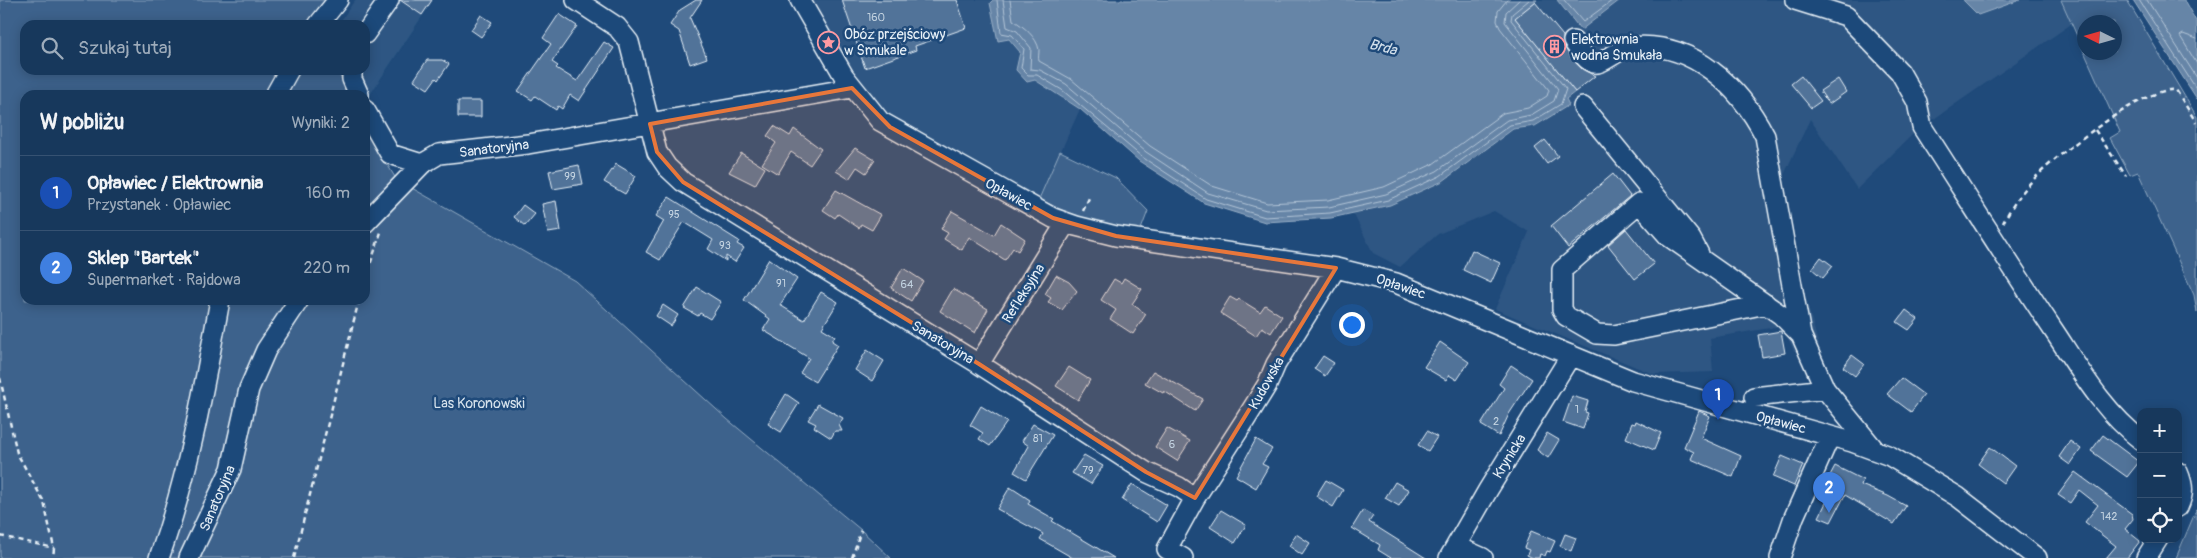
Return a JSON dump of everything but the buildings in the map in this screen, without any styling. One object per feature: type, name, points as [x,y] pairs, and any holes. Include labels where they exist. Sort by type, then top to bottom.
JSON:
[{"type":"street","points":[[322,20],[338,0]]},
{"type":"street","points":[[370,27],[389,0]]},
{"type":"street","name":"Sanatoryjna","points":[[576,0],[617,27],[629,42],[657,152],[666,166],[683,182],[979,364],[1146,472],[1179,487],[1196,498]]},
{"type":"street","name":"Opławiec","points":[[800,0],[852,88],[872,112],[890,127],[1018,199],[1066,223],[1116,236],[1336,268],[1411,288],[1652,388],[1874,449],[1914,469],[1958,497],[2037,558]]},
{"type":"street","points":[[1795,0],[1846,16],[1900,72],[1917,102],[1922,127],[1994,240],[2102,403],[2122,426],[2137,437]]},
{"type":"street","points":[[1573,41],[1590,62],[1596,64],[1601,63],[1616,51],[1631,47],[1654,47],[1678,53],[1700,62],[1720,76],[1740,95],[1754,114],[1765,136],[1801,335],[1825,389],[1874,449]]},
{"type":"street","points":[[278,90],[286,75]]},
{"type":"street","points":[[352,75],[357,90]]},
{"type":"street","name":"Sanatoryjna","points":[[370,218],[422,164],[439,154],[528,144],[852,88]]},
{"type":"street","points":[[1582,108],[1692,239],[1704,261]]},
{"type":"street","points":[[370,119],[390,154],[422,164]]},
{"type":"street","points":[[1766,304],[1614,335],[1597,334],[1566,316],[1562,309],[1562,270],[1639,203],[1668,236],[1766,304],[1781,315],[1801,335]]},
{"type":"street","name":"Refleksyjna","points":[[979,364],[1066,223]]},
{"type":"street","name":"Kudowska","points":[[1196,498],[1253,407],[1280,357],[1336,268]]},
{"type":"street","points":[[159,558],[172,521],[195,437],[219,305]]},
{"type":"street","name":"Sanatoryjna","points":[[189,558],[231,469],[249,389],[266,350],[296,305]]},
{"type":"street","name":"Krynicka","points":[[1453,552],[1488,490],[1571,355]]},
{"type":"street","points":[[1754,397],[1825,389]]},
{"type":"street","points":[[1780,558],[1794,517],[1830,436]]},
{"type":"street","points":[[2182,481],[2184,494],[2182,499]]},
{"type":"street","points":[[1183,558],[1168,549],[1196,498]]},
{"type":"street","points":[[2146,558],[2155,543]]},
{"type":"street","points":[[1453,552],[1483,558]]},
{"type":"path","points":[[1994,240],[2011,208],[2039,174],[2130,105],[2166,88],[2176,90],[2196,122]]},
{"type":"path","points":[[2095,130],[2126,176]]},
{"type":"path","points":[[370,265],[384,224]]},
{"type":"path","points":[[294,558],[358,305]]},
{"type":"path","points":[[0,378],[17,453],[44,502],[54,548],[53,558]]},
{"type":"path","points":[[852,558],[861,530]]},
{"type":"path","points":[[0,536],[54,548]]},
{"type":"highlighted area","points":[[852,88],[890,127],[1053,218],[1116,236],[1336,268],[1195,498],[1146,472],[979,364],[683,182],[657,152],[650,124]]},
{"type":"shaded area","points":[[355,0],[433,0],[370,94],[370,90],[347,90],[339,75],[370,75],[370,20],[341,20]]},
{"type":"shaded area","points":[[813,0],[993,0],[990,4],[1009,39],[1020,52],[1027,82],[1035,80],[1080,109],[1039,199],[884,112],[834,43]]},
{"type":"shaded area","name":"Elektrownia wodna Smukała","points":[[1537,0],[1557,0],[1581,29],[1620,0],[2106,0],[2084,15],[2077,15],[2077,20],[1915,132],[1857,189],[1810,119],[1783,177],[1802,285],[1819,346],[1794,351],[1782,326],[1710,338],[1713,372],[1653,374],[1495,309],[1529,232],[1494,211],[1438,234],[1400,267],[1373,253],[1353,213],[1390,205],[1443,181],[1513,129],[1535,126],[1575,92],[1515,18]]},
{"type":"green space","name":"Las Koronowski","points":[[0,0],[333,0],[330,20],[20,20],[20,75],[339,75],[347,90],[20,90],[20,305],[370,305],[370,135],[396,179],[575,281],[727,419],[861,530],[891,558],[0,558]]},
{"type":"green space","points":[[2061,0],[2127,0],[2197,117],[2197,312],[2194,295],[2138,172],[2130,175],[2110,138],[2120,132],[2088,60],[2122,60],[2122,15],[2077,15],[2077,35]]},
{"type":"green space","points":[[1060,151],[1116,178],[1148,211],[1140,232],[1083,220],[1039,199]]},
{"type":"green space","points":[[2197,508],[2197,558],[2176,558]]},
{"type":"water","name":"Brda","points":[[993,0],[1537,0],[1515,18],[1575,92],[1566,99],[1569,105],[1535,126],[1513,129],[1443,181],[1390,205],[1331,218],[1265,222],[1204,203],[1139,161],[1080,109],[1035,80],[1027,82],[1016,70],[1020,52],[1009,39],[998,41],[990,3]]},
{"type":"water","points":[[1557,0],[1620,0],[1581,30]]},
{"type":"water","points":[[1963,0],[2020,0],[1978,15]]},
{"type":"water","points":[[2133,0],[2184,0],[2197,23],[2197,99]]},
{"type":"place","name":"Obóz przejściowy w Smukale","points":[[828,42]]},
{"type":"place","name":"Elektrownia wodna Smukała","points":[[1555,47]]},
{"type":"place","name":"Opławiec / Elektrownia","points":[[1718,420]]},
{"type":"place","name":"Sklep \"Bartek\"","points":[[1829,513]]}]
